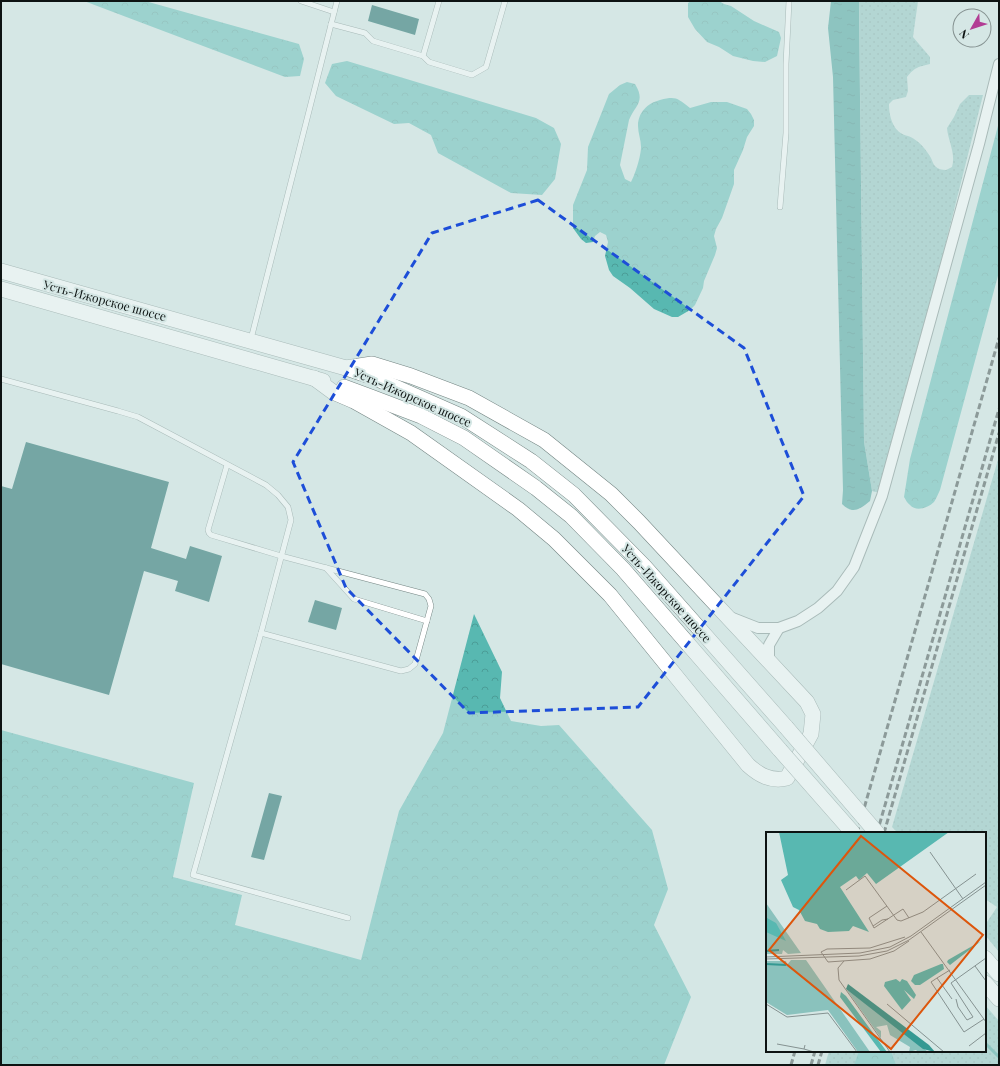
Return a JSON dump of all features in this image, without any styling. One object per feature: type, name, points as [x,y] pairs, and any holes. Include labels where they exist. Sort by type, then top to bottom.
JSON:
[{"type":"street","points":[[728,616],[758,628],[779,628],[798,621],[818,608],[837,591],[854,567],[882,496],[979,144],[999,64]]},
{"type":"street","name":"Усть-Ижорское шоссе","points":[[1,271],[250,340],[375,378],[461,416],[531,460],[574,495],[644,566],[876,832]]},
{"type":"street","name":"Усть-Ижорское шоссе","points":[[1,289],[314,378],[421,416],[464,438],[536,488],[571,516],[623,569],[852,832]]},
{"type":"street","points":[[314,378],[333,392],[365,407],[411,433],[518,509],[554,539],[610,595],[748,766],[758,775],[780,780],[787,778],[812,734],[813,714],[807,702],[728,616],[611,494],[544,440],[469,398],[411,376],[372,364],[346,368]]},
{"type":"street","points":[[769,660],[769,645],[779,628]]},
{"type":"street","points":[[986,959],[999,974]]},
{"type":"street","points":[[986,984],[999,999]]},
{"type":"lane","points":[[301,1],[334,12]]},
{"type":"lane","points":[[250,340],[337,1]]},
{"type":"lane","points":[[423,56],[439,1]]},
{"type":"lane","points":[[331,24],[365,33],[373,41],[423,56],[429,62],[472,75],[486,67],[505,1]]},
{"type":"lane","points":[[780,207],[786,133],[786,64],[789,1]]},
{"type":"lane","points":[[1,379],[118,411],[138,418],[266,485],[278,495],[288,507],[291,520],[193,875],[348,918]]},
{"type":"lane","points":[[227,464],[208,533],[281,556],[425,594],[429,599],[431,606],[415,664],[409,669],[401,671],[261,633]]},
{"type":"lane","points":[[326,568],[354,599],[427,621]]},
{"type":"highlighted area","points":[[538,200],[744,348],[804,496],[638,707],[469,713],[346,588],[293,462],[432,233]]},
{"type":"shaded area","points":[[859,1],[918,1],[913,37],[930,57],[930,64],[912,71],[907,77],[908,91],[906,97],[893,100],[889,104],[889,111],[892,122],[900,133],[919,143],[926,150],[937,168],[946,170],[952,167],[953,157],[947,128],[960,104],[969,95],[983,95],[885,484],[878,492],[872,491],[864,442]]},
{"type":"shaded area","points":[[999,456],[999,952],[986,936],[986,924],[997,907],[986,900],[986,832],[897,832],[892,827]]},
{"type":"shaded area","points":[[986,1006],[999,1021],[999,1065],[825,1065],[829,1052],[986,1052]]},
{"type":"green space","points":[[84,1],[145,1],[299,44],[304,59],[300,76],[285,77]]},
{"type":"green space","points":[[691,1],[719,1],[731,6],[754,21],[779,32],[781,38],[777,56],[765,62],[753,61],[733,56],[719,47],[707,42],[695,29],[688,17],[688,3]]},
{"type":"green space","points":[[347,61],[536,118],[554,128],[561,144],[555,179],[542,195],[511,193],[438,153],[431,135],[409,123],[394,124],[336,96],[325,83],[332,64]]},
{"type":"green space","points":[[627,82],[635,84],[640,95],[640,99],[629,120],[620,165],[625,179],[631,182],[638,165],[641,151],[638,121],[644,109],[652,103],[673,98],[679,100],[690,108],[711,102],[727,102],[747,109],[754,120],[754,126],[747,137],[734,170],[734,184],[722,218],[716,229],[714,236],[717,248],[704,281],[703,288],[695,305],[690,310],[678,317],[672,317],[654,309],[630,288],[613,276],[609,270],[605,256],[608,242],[606,235],[600,232],[595,236],[593,242],[586,243],[573,228],[573,205],[587,170],[588,147],[609,94],[620,85]]},
{"type":"green space","points":[[999,122],[999,272],[940,490],[934,502],[919,509],[909,504],[904,497],[910,459]]},
{"type":"green space","points":[[474,614],[502,672],[500,698],[511,721],[541,726],[559,725],[652,830],[668,889],[654,925],[691,997],[664,1065],[1,1065],[1,730],[194,783],[173,877],[242,895],[235,925],[361,960],[399,811],[443,733]]},
{"type":"green space","points":[[859,1052],[891,1052],[896,1065],[854,1065]]},
{"type":"water","points":[[831,1],[859,1],[864,442],[872,491],[870,501],[856,510],[850,509],[842,504],[843,490],[833,77],[828,28]]},
{"type":"building","points":[[372,5],[419,19],[415,35],[368,21]]},
{"type":"building","points":[[26,442],[169,482],[151,548],[186,559],[190,546],[222,556],[209,602],[175,591],[178,581],[144,571],[109,695],[1,664],[1,486],[12,489]]},
{"type":"building","points":[[315,600],[342,608],[336,630],[308,622]]},
{"type":"building","points":[[269,793],[282,796],[264,860],[251,857]]},
{"type":"waterway","points":[[986,1044],[999,1057]]},
{"type":"railway","points":[[857,832],[999,338]]},
{"type":"railway","points":[[877,832],[999,409]]},
{"type":"railway","points":[[884,832],[999,433]]},
{"type":"railway","points":[[791,1065],[795,1052]]},
{"type":"railway","points":[[811,1065],[815,1052]]},
{"type":"railway","points":[[818,1065],[822,1052]]}]
